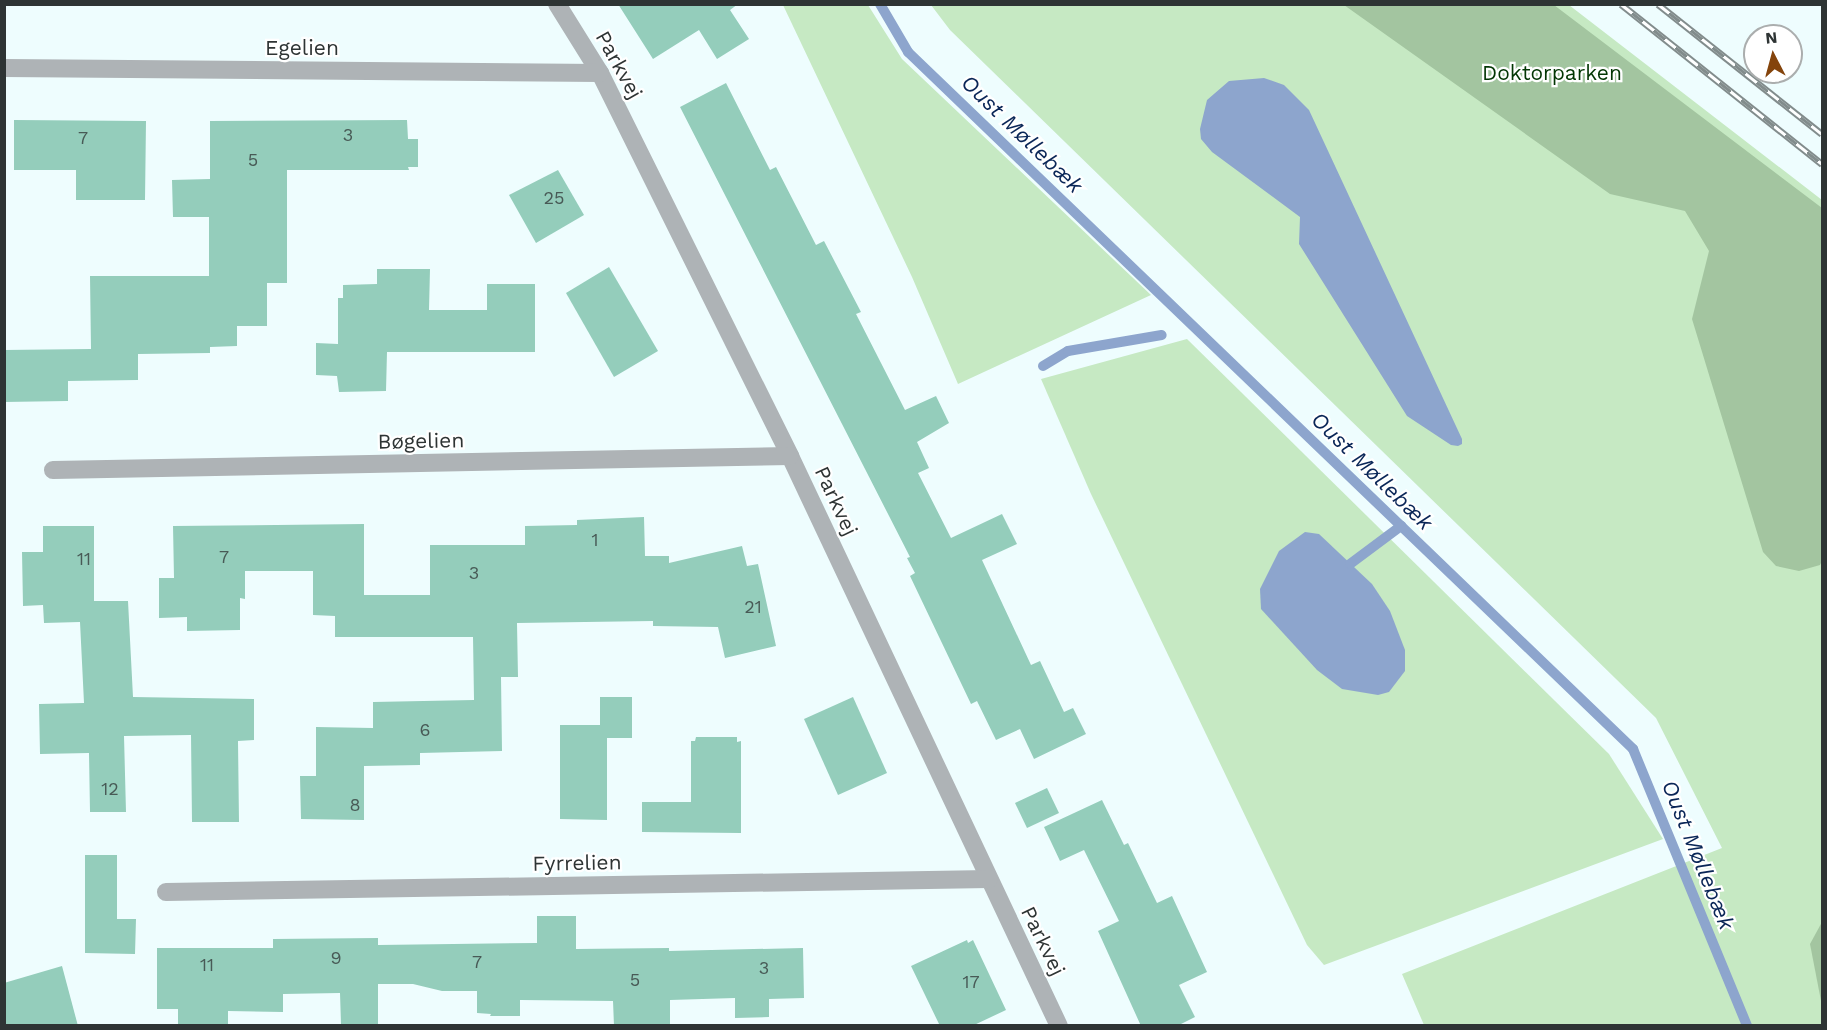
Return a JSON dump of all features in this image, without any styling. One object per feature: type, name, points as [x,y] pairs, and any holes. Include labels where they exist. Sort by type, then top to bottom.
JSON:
[{"type":"street","name":"Parkvej","points":[[557,4],[600,72],[790,456],[1059,1026]]},
{"type":"street","name":"Egelien","points":[[4,68],[600,72]]},
{"type":"street","name":"Bøgelien","points":[[54,470],[790,456]]},
{"type":"street","name":"Fyrrelien","points":[[166,892],[989,879]]},
{"type":"green space","points":[[783,5],[868,5],[902,59],[1151,295],[958,384],[912,277]]},
{"type":"green space","points":[[931,5],[1569,5],[1822,200],[1822,1025],[1424,1025],[1402,974],[1722,848],[1656,718],[950,30]]},
{"type":"green space","name":"Doktorparken","points":[[1344,5],[1554,5],[1822,208],[1822,561],[1820,565],[1799,571],[1776,566],[1763,552],[1692,319],[1709,251],[1685,211],[1610,194]]},
{"type":"green space","points":[[1187,339],[1609,754],[1663,839],[1324,965],[1307,945],[1091,494],[1041,379]]},
{"type":"green space","points":[[1822,922],[1822,1006],[1810,944]]},
{"type":"water","points":[[1264,78],[1284,85],[1309,110],[1462,439],[1462,444],[1451,445],[1407,416],[1299,244],[1300,217],[1212,152],[1201,139],[1200,129],[1207,100],[1229,81]]},
{"type":"water","points":[[1305,532],[1319,534],[1372,584],[1390,611],[1405,650],[1405,671],[1389,692],[1378,695],[1342,689],[1317,670],[1261,609],[1260,589],[1279,551]]},
{"type":"building","points":[[618,4],[738,4],[730,10],[749,39],[717,59],[699,30],[653,59]]},
{"type":"building","points":[[726,83],[770,170],[776,167],[816,245],[824,241],[861,312],[856,314],[905,410],[936,396],[949,423],[917,442],[929,468],[918,473],[951,538],[1002,514],[1017,544],[982,560],[1031,665],[1040,661],[1064,712],[1073,708],[1086,734],[1034,759],[1020,729],[996,740],[977,701],[971,704],[910,576],[915,573],[907,558],[910,557],[680,107]]},
{"type":"building","points":[[14,120],[146,121],[145,200],[76,200],[76,170],[14,170]]},
{"type":"building","points":[[407,120],[408,139],[418,139],[418,167],[408,167],[409,170],[287,170],[287,283],[267,283],[267,326],[237,326],[237,346],[210,347],[210,353],[138,354],[138,380],[68,381],[68,401],[4,402],[4,350],[91,349],[90,276],[209,276],[209,217],[173,217],[172,180],[210,179],[210,121]]},
{"type":"building","points":[[558,170],[584,215],[536,243],[509,195]]},
{"type":"building","points":[[609,267],[658,351],[614,377],[566,293]]},
{"type":"building","points":[[377,269],[430,269],[429,310],[487,310],[487,284],[535,284],[535,352],[387,352],[386,391],[339,392],[337,376],[316,375],[316,343],[338,344],[338,298],[343,298],[343,285],[377,284]]},
{"type":"building","points":[[644,517],[645,556],[669,556],[669,563],[742,546],[747,566],[758,564],[776,646],[725,658],[718,627],[653,626],[653,621],[517,623],[518,677],[501,677],[502,751],[420,753],[420,765],[364,766],[364,820],[301,819],[300,776],[316,776],[316,727],[373,728],[373,702],[474,700],[473,637],[335,637],[335,616],[313,615],[313,571],[245,571],[245,599],[240,598],[240,630],[187,631],[187,617],[159,618],[159,578],[174,578],[173,526],[364,524],[364,595],[430,595],[430,545],[525,545],[525,526],[577,525],[577,520]]},
{"type":"building","points":[[43,526],[94,526],[94,601],[128,601],[133,697],[254,699],[254,740],[238,741],[239,822],[192,822],[191,735],[124,736],[126,812],[90,812],[89,753],[40,754],[39,704],[84,703],[80,622],[44,623],[43,605],[23,606],[22,552],[43,552]]},
{"type":"building","points":[[600,697],[632,697],[632,738],[607,738],[607,820],[560,819],[560,725],[600,725]]},
{"type":"building","points":[[853,697],[887,773],[838,795],[804,719]]},
{"type":"building","points":[[696,737],[737,737],[737,742],[741,741],[741,833],[642,832],[642,802],[691,802],[691,741],[695,741]]},
{"type":"building","points":[[1047,788],[1059,813],[1027,828],[1015,803]]},
{"type":"building","points":[[1102,800],[1124,845],[1128,843],[1157,903],[1172,896],[1207,972],[1179,985],[1195,1017],[1177,1026],[1141,1026],[1098,931],[1119,921],[1084,850],[1060,861],[1044,827]]},
{"type":"building","points":[[85,855],[117,855],[117,919],[136,919],[135,954],[85,953]]},
{"type":"building","points":[[537,916],[576,916],[576,949],[669,948],[669,951],[803,948],[804,998],[769,999],[769,1017],[735,1018],[735,998],[670,1000],[670,1026],[614,1026],[613,1001],[520,1000],[520,1016],[490,1016],[491,1014],[477,1013],[477,991],[442,991],[413,984],[378,984],[378,1024],[341,1024],[340,993],[283,994],[283,1012],[228,1011],[228,1026],[178,1026],[178,1009],[157,1009],[157,948],[273,948],[273,939],[378,938],[378,945],[537,943]]},
{"type":"building","points":[[967,940],[968,943],[973,940],[1006,1010],[972,1026],[940,1026],[911,966]]},
{"type":"building","points":[[62,966],[78,1026],[4,1026],[4,983]]},
{"type":"waterway","name":"Oust Møllebæk","points":[[880,4],[908,52],[1633,749],[1747,1026]]},
{"type":"waterway","points":[[1043,366],[1068,351],[1162,335]]},
{"type":"waterway","points":[[1350,564],[1401,526]]},
{"type":"railway","points":[[1621,4],[1822,164]]},
{"type":"railway","points":[[1658,4],[1822,134]]}]
